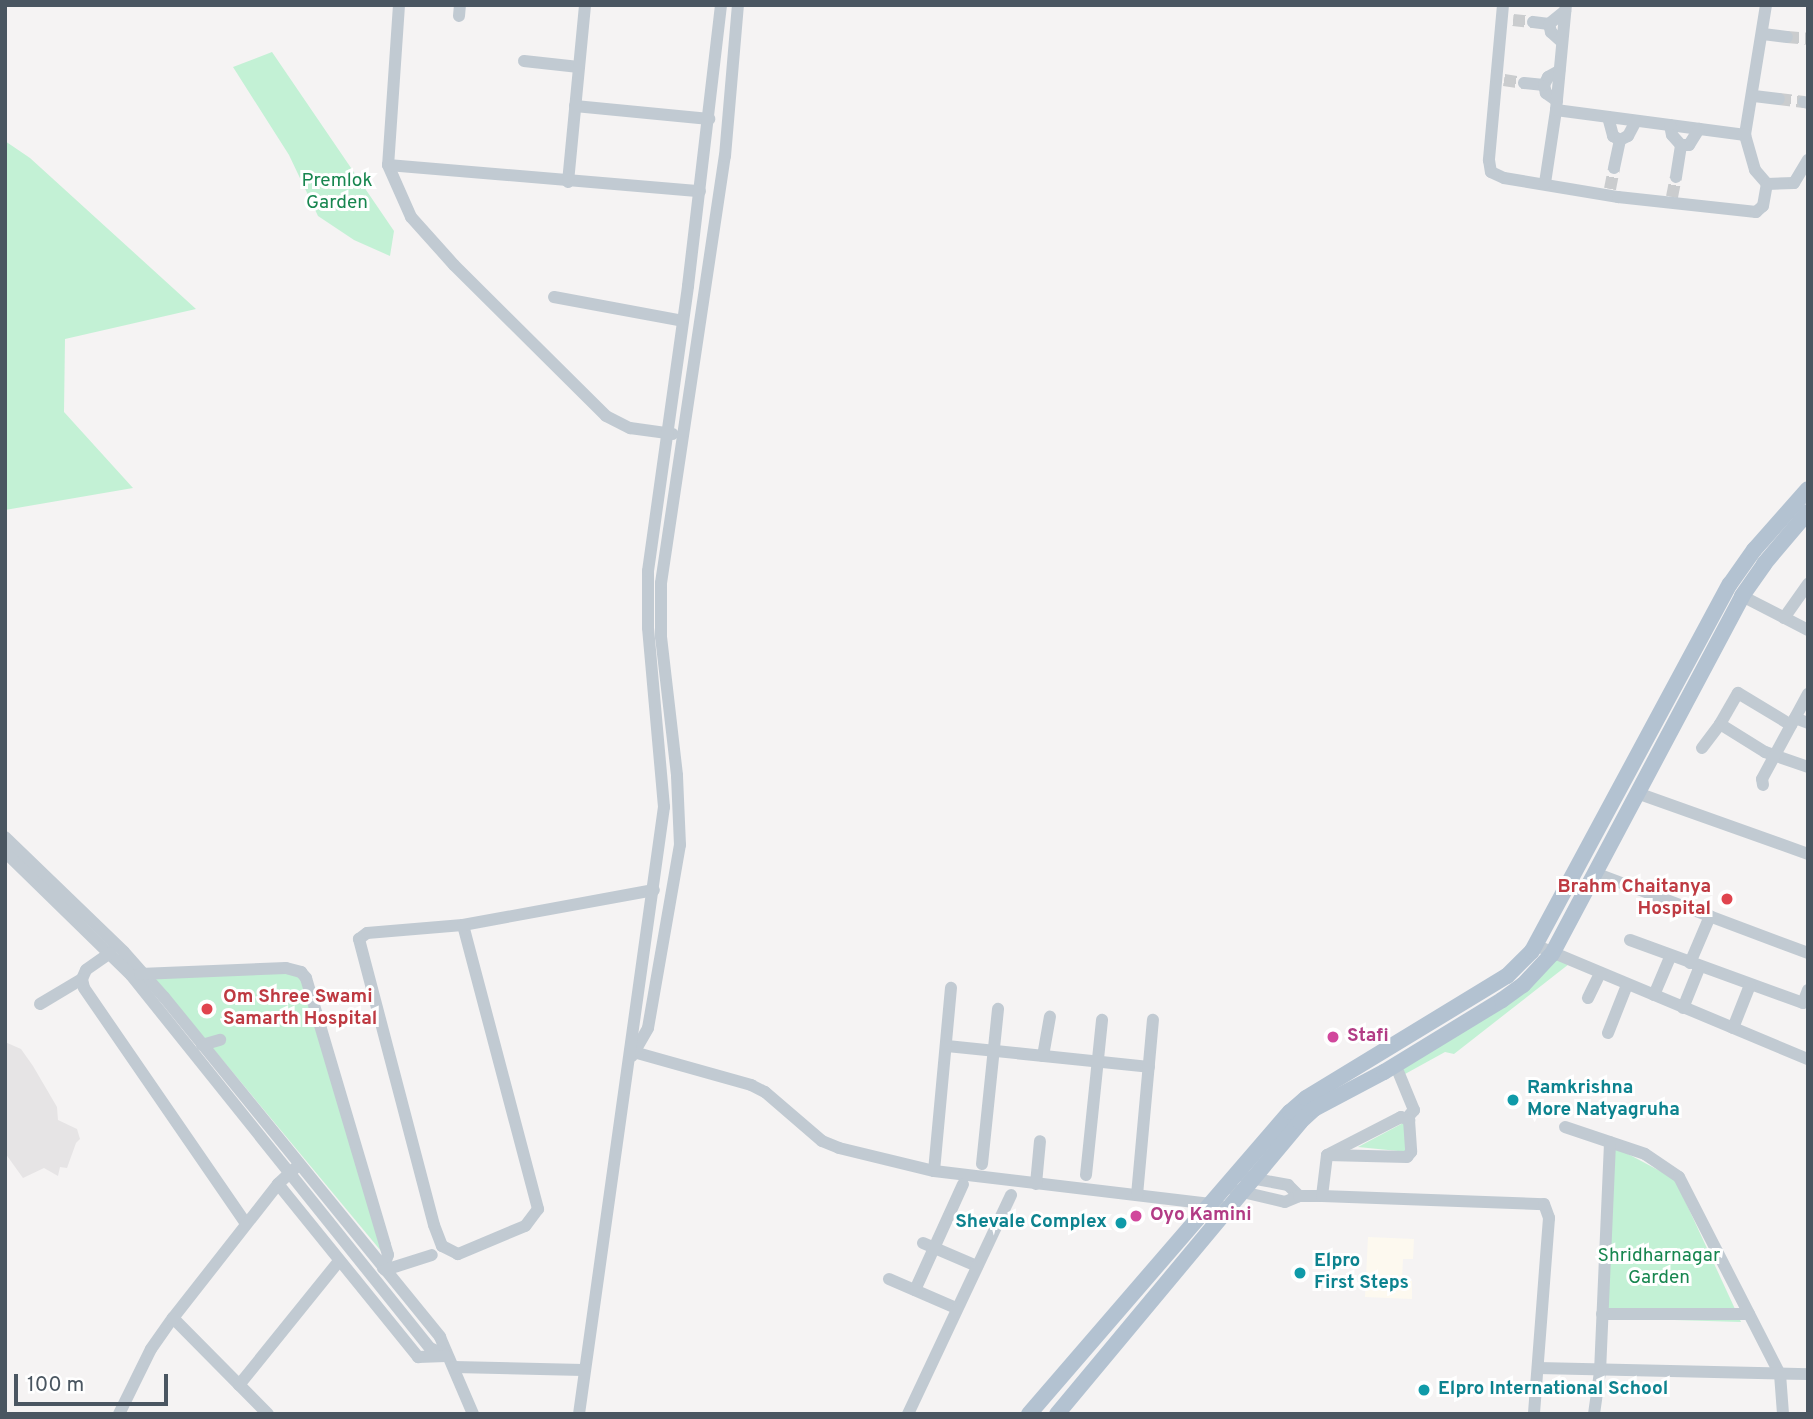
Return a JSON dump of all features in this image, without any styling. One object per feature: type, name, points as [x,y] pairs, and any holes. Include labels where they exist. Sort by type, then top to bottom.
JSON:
[{"type":"main road","points":[[1029,1414],[1210,1203],[1306,1098],[1507,976],[1535,945],[1730,584],[1754,550],[1808,489]]},
{"type":"main road","points":[[1057,1414],[1300,1122],[1314,1110],[1502,1000],[1523,985],[1552,954],[1742,596],[1808,512]]},
{"type":"street","points":[[399,5],[387,165],[411,217],[425,235],[606,416],[630,428],[682,434]]},
{"type":"street","points":[[568,182],[585,5]]},
{"type":"street","points":[[579,1414],[583,1370],[654,890],[665,785],[647,593],[700,191],[721,5]]},
{"type":"street","points":[[631,1055],[648,1028],[680,845],[677,775],[660,609],[666,532],[725,156],[738,5]]},
{"type":"street","points":[[1503,5],[1507,20],[1489,160],[1491,172],[1504,177],[1756,212],[1763,206],[1767,184]]},
{"type":"street","points":[[1766,5],[1754,96],[1745,135],[1755,170],[1767,184]]},
{"type":"street","points":[[1545,183],[1556,106],[1565,8]]},
{"type":"street","points":[[1549,24],[1565,8]]},
{"type":"street","points":[[1533,22],[1549,24]]},
{"type":"street","points":[[1549,24],[1551,32],[1562,42]]},
{"type":"street","points":[[1763,34],[1787,37]]},
{"type":"street","points":[[524,61],[579,67]]},
{"type":"street","points":[[1559,71],[1548,77],[1544,85],[1546,93],[1556,106],[1608,117],[1745,135]]},
{"type":"street","points":[[1524,83],[1544,85]]},
{"type":"street","points":[[1754,96],[1779,99]]},
{"type":"street","points":[[575,106],[709,119]]},
{"type":"street","points":[[1608,117],[1613,136],[1620,139],[1628,136],[1636,121]]},
{"type":"street","points":[[1670,125],[1675,142],[1681,145],[1689,145],[1699,129]]},
{"type":"street","points":[[1614,168],[1620,139]]},
{"type":"street","points":[[1676,177],[1681,145]]},
{"type":"street","points":[[1767,184],[1794,183],[1808,160]]},
{"type":"street","points":[[387,165],[700,191]]},
{"type":"street","points":[[554,297],[682,321]]},
{"type":"street","points":[[1784,618],[1808,584]]},
{"type":"street","points":[[1742,596],[1808,630]]},
{"type":"street","points":[[1702,748],[1738,693],[1793,722],[1808,723]]},
{"type":"street","points":[[1763,785],[1762,779],[1808,694]]},
{"type":"street","points":[[1720,724],[1774,756],[1808,767]]},
{"type":"street","points":[[1637,793],[1808,854]]},
{"type":"street","points":[[5,837],[144,973],[202,1045],[430,1348],[450,1362]]},
{"type":"street","points":[[5,852],[131,975],[294,1169],[384,1269],[440,1338],[474,1414]]},
{"type":"street","points":[[1595,873],[1808,953]]},
{"type":"street","points":[[463,925],[538,1209],[525,1226],[458,1254],[442,1246],[434,1225],[359,939],[367,933],[463,925],[654,890]]},
{"type":"street","points":[[1683,1008],[1710,916]]},
{"type":"street","points":[[1630,940],[1803,1003],[1808,990]]},
{"type":"street","points":[[1535,945],[1808,1059]]},
{"type":"street","points":[[40,1004],[82,979],[86,970],[110,953]]},
{"type":"street","points":[[1654,995],[1671,956]]},
{"type":"street","points":[[131,975],[286,968],[301,972],[306,978],[388,1255],[384,1269]]},
{"type":"street","points":[[1588,998],[1600,973]]},
{"type":"street","points":[[82,979],[84,988],[246,1224]]},
{"type":"street","points":[[1608,1033],[1627,985]]},
{"type":"street","points":[[1733,1028],[1750,985]]},
{"type":"street","points":[[934,1171],[951,988]]},
{"type":"street","points":[[982,1164],[998,1009]]},
{"type":"street","points":[[1043,1056],[1050,1017]]},
{"type":"street","points":[[1086,1175],[1102,1020]]},
{"type":"street","points":[[1137,1195],[1153,1020]]},
{"type":"street","points":[[202,1045],[220,1040]]},
{"type":"street","points":[[947,1046],[1149,1067]]},
{"type":"street","points":[[631,1055],[751,1084],[765,1092],[822,1141],[839,1148],[934,1171],[1229,1206]]},
{"type":"street","points":[[1327,1155],[1407,1157],[1410,1152],[1407,1118],[1414,1110],[1395,1064]]},
{"type":"street","points":[[1327,1155],[1401,1117],[1407,1118]]},
{"type":"street","points":[[1565,1127],[1645,1154],[1679,1177],[1780,1374],[1783,1414]]},
{"type":"street","points":[[1037,1185],[1040,1141]]},
{"type":"street","points":[[1594,1414],[1600,1372],[1610,1142]]},
{"type":"street","points":[[1322,1196],[1327,1155]]},
{"type":"street","points":[[119,1414],[151,1349],[173,1318],[278,1184],[294,1169]]},
{"type":"street","points":[[1235,1175],[1288,1185],[1299,1196]]},
{"type":"street","points":[[278,1184],[418,1357],[450,1362],[583,1370]]},
{"type":"street","points":[[915,1290],[929,1245],[963,1184]]},
{"type":"street","points":[[1224,1188],[1285,1202],[1299,1196],[1322,1196],[1544,1204],[1549,1218],[1534,1414]]},
{"type":"street","points":[[908,1414],[1011,1195]]},
{"type":"street","points":[[929,1245],[977,1266]]},
{"type":"street","points":[[384,1269],[432,1255]]},
{"type":"street","points":[[239,1385],[339,1261]]},
{"type":"street","points":[[889,1279],[956,1308]]},
{"type":"street","points":[[1602,1314],[1749,1314]]},
{"type":"street","points":[[173,1318],[268,1414]]},
{"type":"street","points":[[1538,1368],[1600,1372],[1808,1374]]},
{"type":"shaded area","points":[[5,1042],[21,1049],[33,1066],[57,1107],[58,1120],[77,1129],[80,1139],[67,1168],[60,1167],[58,1176],[44,1168],[23,1178],[5,1153]]},
{"type":"shaded area","points":[[1368,1237],[1414,1239],[1413,1259],[1403,1259],[1402,1280],[1412,1281],[1412,1299],[1365,1297]]},
{"type":"green space","name":"Premlok Garden","points":[[272,52],[394,231],[390,256],[354,240],[318,216],[289,155],[233,67]]},
{"type":"green space","points":[[5,141],[30,158],[196,309],[65,339],[64,412],[133,488],[5,510]]},
{"type":"green space","points":[[1552,955],[1569,964],[1454,1054],[1445,1052],[1396,1079],[1390,1070],[1524,987]]},
{"type":"green space","points":[[302,973],[386,1257],[152,975]]},
{"type":"green space","points":[[1405,1122],[1408,1152],[1358,1147]]},
{"type":"green space","name":"Shridharnagar Garden","points":[[1613,1146],[1675,1179],[1741,1322],[1607,1318]]},
{"type":"tunnel","points":[[1513,20],[1533,22]]},
{"type":"tunnel","points":[[1787,37],[1808,39]]},
{"type":"tunnel","points":[[1504,80],[1524,83]]},
{"type":"tunnel","points":[[1779,99],[1804,102]]},
{"type":"tunnel","points":[[1610,189],[1614,168]]},
{"type":"tunnel","points":[[1672,197],[1676,177]]},
{"type":"place","name":"Brahm Chaitanya Hospital","points":[[1727,899]]},
{"type":"place","name":"Om Shree Swami Samarth Hospital","points":[[207,1009]]},
{"type":"place","name":"Stafi","points":[[1333,1037]]},
{"type":"place","name":"Ramkrishna More Natyagruha","points":[[1513,1100]]},
{"type":"place","name":"Oyo Kamini","points":[[1136,1216]]},
{"type":"place","name":"Shevale Complex","points":[[1121,1223]]},
{"type":"place","name":"Elpro First Steps","points":[[1300,1273]]},
{"type":"place","name":"Elpro International School","points":[[1424,1390]]}]
